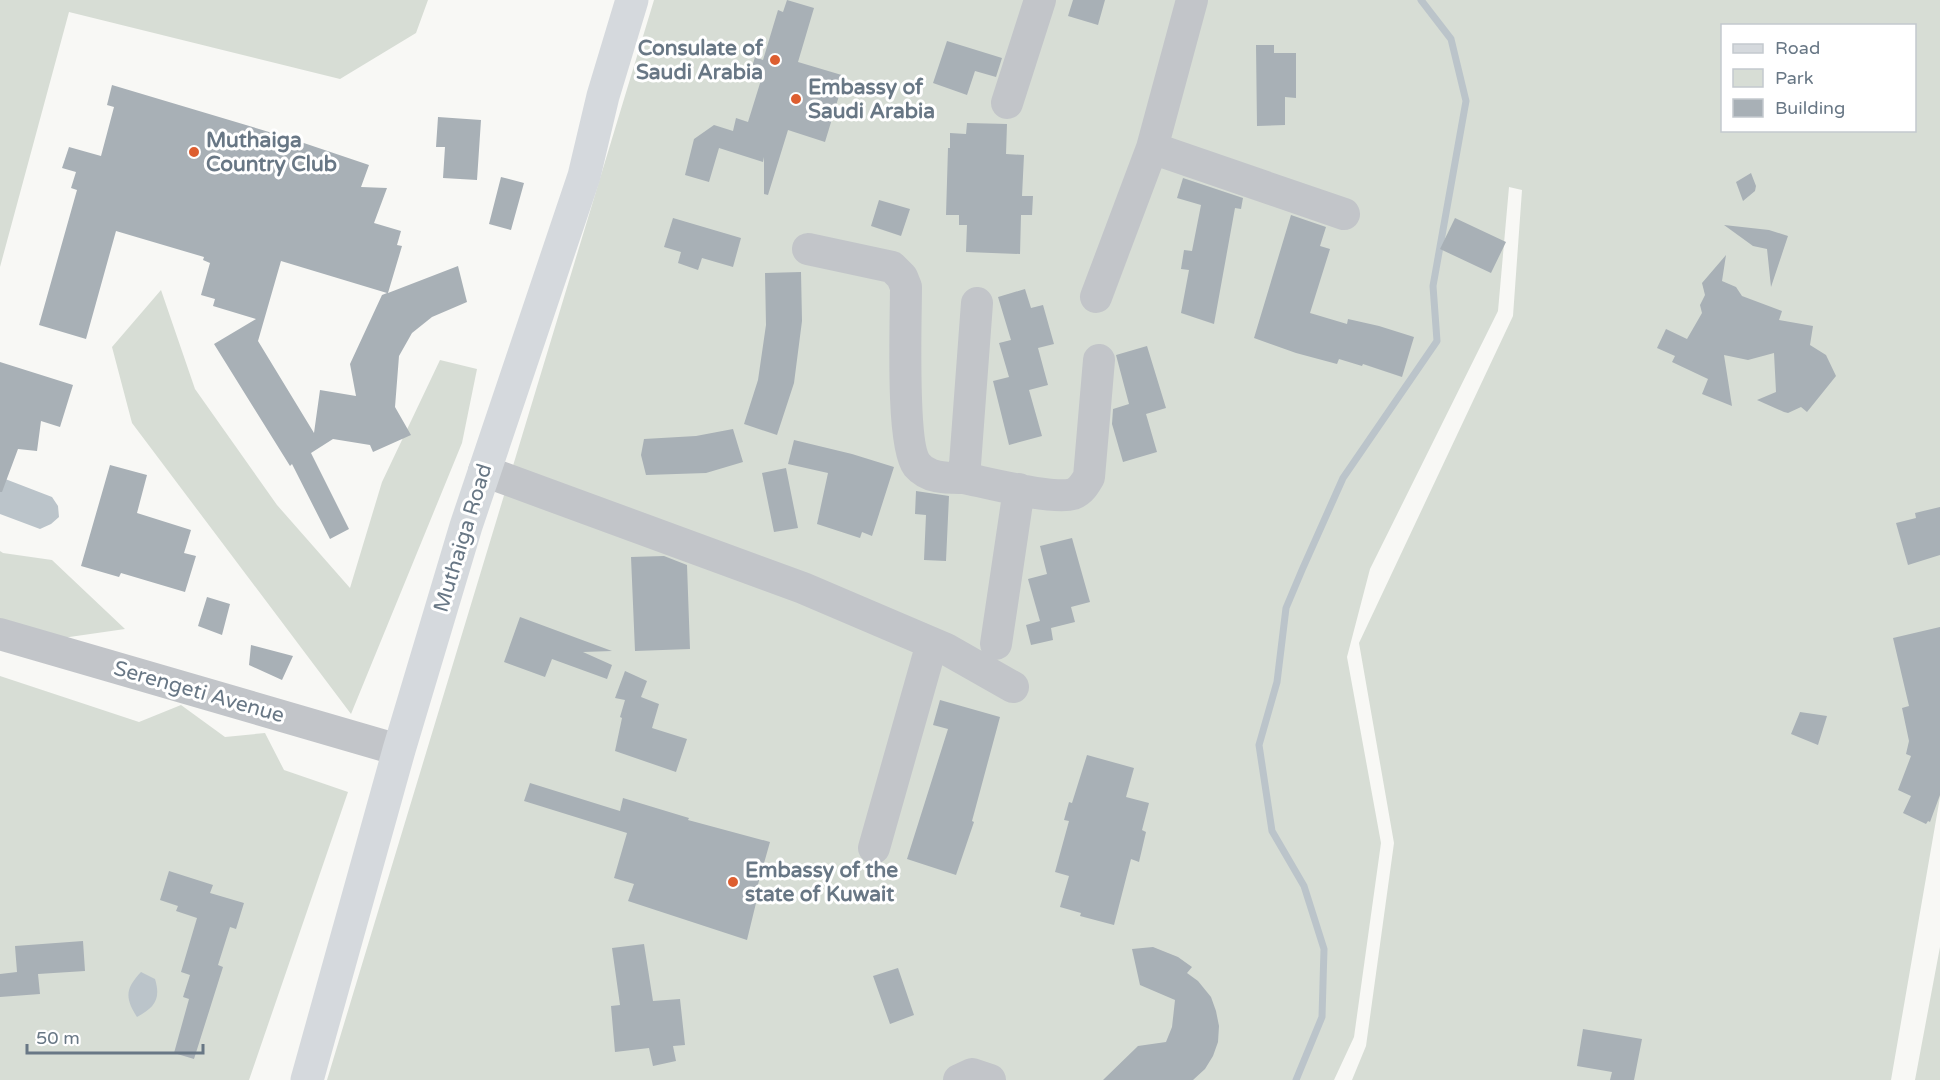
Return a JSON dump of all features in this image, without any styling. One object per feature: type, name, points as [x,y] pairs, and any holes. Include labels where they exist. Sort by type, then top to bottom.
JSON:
[{"type":"main road","name":"Muthaiga Road","points":[[307,1080],[399,750],[484,471],[584,176],[603,96],[632,0]]},
{"type":"street","points":[[1007,103],[1040,0]]},
{"type":"street","points":[[1096,297],[1152,148],[1192,0]]},
{"type":"street","points":[[1152,148],[1344,214]]},
{"type":"street","points":[[808,249],[892,267],[902,277],[906,287],[909,444],[916,464],[930,475],[964,478],[1058,496],[1074,493],[1083,488],[1089,477],[1099,360]]},
{"type":"street","points":[[964,478],[976,303]]},
{"type":"street","points":[[484,471],[803,588],[946,649],[1013,687]]},
{"type":"street","points":[[996,644],[1019,489]]},
{"type":"street","name":"Serengeti Avenue","points":[[0,634],[399,750]]},
{"type":"street","points":[[874,848],[932,643]]},
{"type":"street","points":[[958,1080],[972,1074],[990,1080]]},
{"type":"green space","points":[[0,0],[428,0],[416,33],[340,79],[69,12],[0,267]]},
{"type":"green space","points":[[654,0],[1940,0],[1940,797],[1891,1080],[1352,1080],[1366,1046],[1394,843],[1359,643],[1513,316],[1522,190],[1509,187],[1498,311],[1370,569],[1347,657],[1381,843],[1354,1037],[1334,1080],[327,1080]]},
{"type":"green space","points":[[161,290],[195,389],[277,505],[350,588],[382,482],[440,360],[477,369],[462,443],[351,714],[132,423],[112,347]]},
{"type":"green space","points":[[0,551],[52,560],[125,629],[0,647]]},
{"type":"green space","points":[[0,676],[139,722],[181,705],[225,737],[265,733],[284,770],[348,792],[249,1080],[0,1080]]},
{"type":"green space","points":[[1940,947],[1940,1080],[1915,1080]]},
{"type":"shaded area","points":[[0,477],[52,497],[58,506],[59,517],[40,529],[0,514]]},
{"type":"shaded area","points":[[141,972],[155,979],[157,997],[148,1010],[137,1017],[128,994]]},
{"type":"building","name":"Embassy of Saudi Arabia","points":[[787,0],[814,8],[798,62],[845,76],[825,142],[788,130],[768,195],[764,194],[764,157],[763,162],[719,148],[709,182],[685,175],[694,139],[714,125],[733,131],[736,118],[748,122],[761,80],[749,77],[755,57],[763,60],[778,10],[783,12]]},
{"type":"building","points":[[1073,0],[1105,0],[1098,25],[1068,16]]},
{"type":"building","points":[[947,41],[1002,58],[996,77],[975,71],[967,95],[933,83]]},
{"type":"building","points":[[1256,45],[1274,45],[1274,53],[1296,53],[1296,98],[1285,97],[1285,125],[1257,126]]},
{"type":"building","points":[[112,85],[289,138],[369,165],[361,187],[387,188],[374,223],[401,231],[397,245],[402,246],[388,293],[458,266],[467,302],[432,317],[412,333],[399,356],[395,407],[411,435],[373,452],[370,445],[333,439],[311,453],[349,529],[330,539],[292,464],[290,466],[214,344],[256,319],[213,306],[215,299],[201,295],[210,263],[203,260],[204,257],[116,231],[86,339],[39,325],[77,190],[71,188],[76,172],[62,168],[69,147],[101,156],[114,107],[107,105]],"holes":[[[281,261],[387,293],[382,295],[350,364],[356,396],[320,390],[314,433],[258,341]]]},
{"type":"building","points":[[438,117],[481,120],[477,180],[443,178],[445,147],[436,147]]},
{"type":"building","points":[[967,123],[1007,124],[1006,154],[1024,155],[1022,196],[1033,196],[1032,215],[1021,215],[1020,254],[966,252],[967,225],[959,225],[959,215],[946,215],[950,133],[966,134]]},
{"type":"building","points":[[1751,173],[1756,186],[1755,191],[1743,201],[1736,182]]},
{"type":"building","points":[[501,177],[524,183],[511,230],[489,224]]},
{"type":"building","points":[[1183,178],[1243,198],[1241,209],[1235,208],[1214,324],[1181,313],[1189,270],[1181,269],[1184,250],[1192,251],[1201,205],[1177,198]]},
{"type":"building","points":[[879,200],[910,209],[901,236],[871,226]]},
{"type":"building","points":[[1291,215],[1326,227],[1320,246],[1330,249],[1310,313],[1347,324],[1348,319],[1379,326],[1414,337],[1402,377],[1339,359],[1337,364],[1254,338]]},
{"type":"building","points":[[673,218],[741,238],[733,267],[702,258],[698,270],[678,263],[681,252],[664,247]]},
{"type":"building","points":[[1455,218],[1506,242],[1491,273],[1440,249]]},
{"type":"building","points":[[1724,225],[1769,230],[1788,236],[1771,287],[1767,249],[1753,246]]},
{"type":"building","points":[[1726,255],[1722,281],[1736,287],[1742,296],[1782,311],[1779,320],[1813,326],[1810,345],[1826,355],[1836,376],[1807,412],[1801,407],[1788,413],[1757,400],[1776,392],[1774,353],[1748,360],[1724,355],[1732,406],[1702,394],[1708,379],[1672,362],[1675,356],[1657,348],[1666,329],[1687,339],[1702,313],[1700,305],[1705,295],[1702,283]]},
{"type":"building","points":[[801,272],[802,321],[794,383],[777,435],[744,424],[758,380],[766,325],[765,273]]},
{"type":"building","points":[[1025,289],[1031,308],[1043,305],[1054,344],[1038,348],[1048,385],[1029,390],[1042,436],[1009,445],[993,381],[1009,377],[999,343],[1011,340],[998,297]]},
{"type":"building","points":[[1147,346],[1166,408],[1146,414],[1157,452],[1123,462],[1112,424],[1113,409],[1129,404],[1116,355]]},
{"type":"building","points":[[0,362],[73,385],[60,427],[41,421],[37,451],[18,449],[2,492],[0,492]]},
{"type":"building","points":[[733,429],[743,462],[706,473],[646,475],[641,455],[644,439],[696,436]]},
{"type":"building","points":[[794,440],[894,467],[872,536],[862,532],[860,538],[817,524],[828,473],[788,464]]},
{"type":"building","points":[[110,465],[147,475],[137,513],[191,530],[184,553],[196,556],[185,592],[121,573],[119,577],[81,566]]},
{"type":"building","points":[[786,468],[798,528],[774,532],[762,473]]},
{"type":"building","points":[[916,491],[949,496],[946,561],[924,560],[926,515],[915,514]]},
{"type":"building","points":[[1940,507],[1940,555],[1908,565],[1896,523],[1916,518],[1915,513]]},
{"type":"building","points":[[1072,538],[1090,602],[1071,607],[1075,622],[1051,628],[1053,640],[1031,645],[1026,625],[1040,621],[1028,579],[1047,574],[1040,546]]},
{"type":"building","points":[[664,556],[687,565],[690,649],[635,651],[631,557]]},
{"type":"building","points":[[207,597],[230,604],[222,635],[198,626]]},
{"type":"building","points":[[520,617],[612,651],[583,652],[612,665],[607,679],[552,659],[545,677],[504,662]]},
{"type":"building","points":[[1940,627],[1940,795],[1930,822],[1926,824],[1903,813],[1911,796],[1898,790],[1911,756],[1906,754],[1909,741],[1902,708],[1909,706],[1893,638]]},
{"type":"building","points":[[251,645],[293,656],[282,680],[249,665]]},
{"type":"building","points":[[625,671],[647,681],[641,697],[659,704],[652,728],[687,739],[676,772],[615,751],[625,700],[615,698]]},
{"type":"building","points":[[940,700],[1000,717],[972,821],[974,822],[956,875],[907,859],[948,729],[933,725]]},
{"type":"building","points":[[1800,712],[1827,716],[1818,745],[1791,734]]},
{"type":"building","points":[[1087,755],[1134,768],[1126,797],[1149,803],[1142,830],[1146,832],[1139,862],[1131,859],[1114,925],[1080,916],[1081,913],[1060,907],[1069,876],[1055,872],[1069,821],[1064,820],[1069,802],[1072,803]]},
{"type":"building","points":[[530,783],[620,811],[623,798],[689,818],[688,820],[770,842],[753,902],[756,903],[747,940],[628,901],[634,884],[614,878],[627,833],[524,801]]},
{"type":"building","points":[[169,871],[213,885],[210,893],[244,903],[236,929],[230,927],[218,965],[223,967],[194,1059],[174,1053],[189,999],[183,997],[190,975],[181,972],[197,918],[176,911],[178,906],[160,900]]},
{"type":"building","points":[[83,941],[85,971],[38,974],[40,994],[0,997],[0,974],[17,972],[15,946]]},
{"type":"building","points":[[644,944],[653,1001],[680,999],[685,1045],[673,1046],[676,1061],[653,1066],[649,1048],[615,1052],[611,1006],[620,1005],[612,948]]},
{"type":"building","points":[[1153,947],[1178,957],[1192,967],[1187,973],[1198,981],[1211,997],[1219,1026],[1218,1042],[1213,1056],[1205,1069],[1193,1080],[1103,1080],[1138,1046],[1166,1042],[1172,1027],[1175,1000],[1140,985],[1132,949]]},
{"type":"building","points":[[898,968],[914,1015],[890,1024],[873,976]]},
{"type":"building","points":[[1583,1029],[1642,1039],[1634,1080],[1610,1080],[1612,1072],[1577,1066]]},
{"type":"waterway","points":[[1296,1080],[1322,1017],[1324,949],[1304,886],[1272,831],[1259,745],[1277,682],[1286,608],[1302,570],[1343,478],[1437,341],[1433,286],[1466,101],[1451,39],[1421,0]]},
{"type":"place","name":"Consulate of Saudi Arabia","points":[[775,60]]},
{"type":"place","name":"Embassy of Saudi Arabia","points":[[796,99]]},
{"type":"place","name":"Muthaiga Country Club","points":[[194,152]]},
{"type":"place","name":"Embassy of the state of Kuwait","points":[[733,882]]}]
